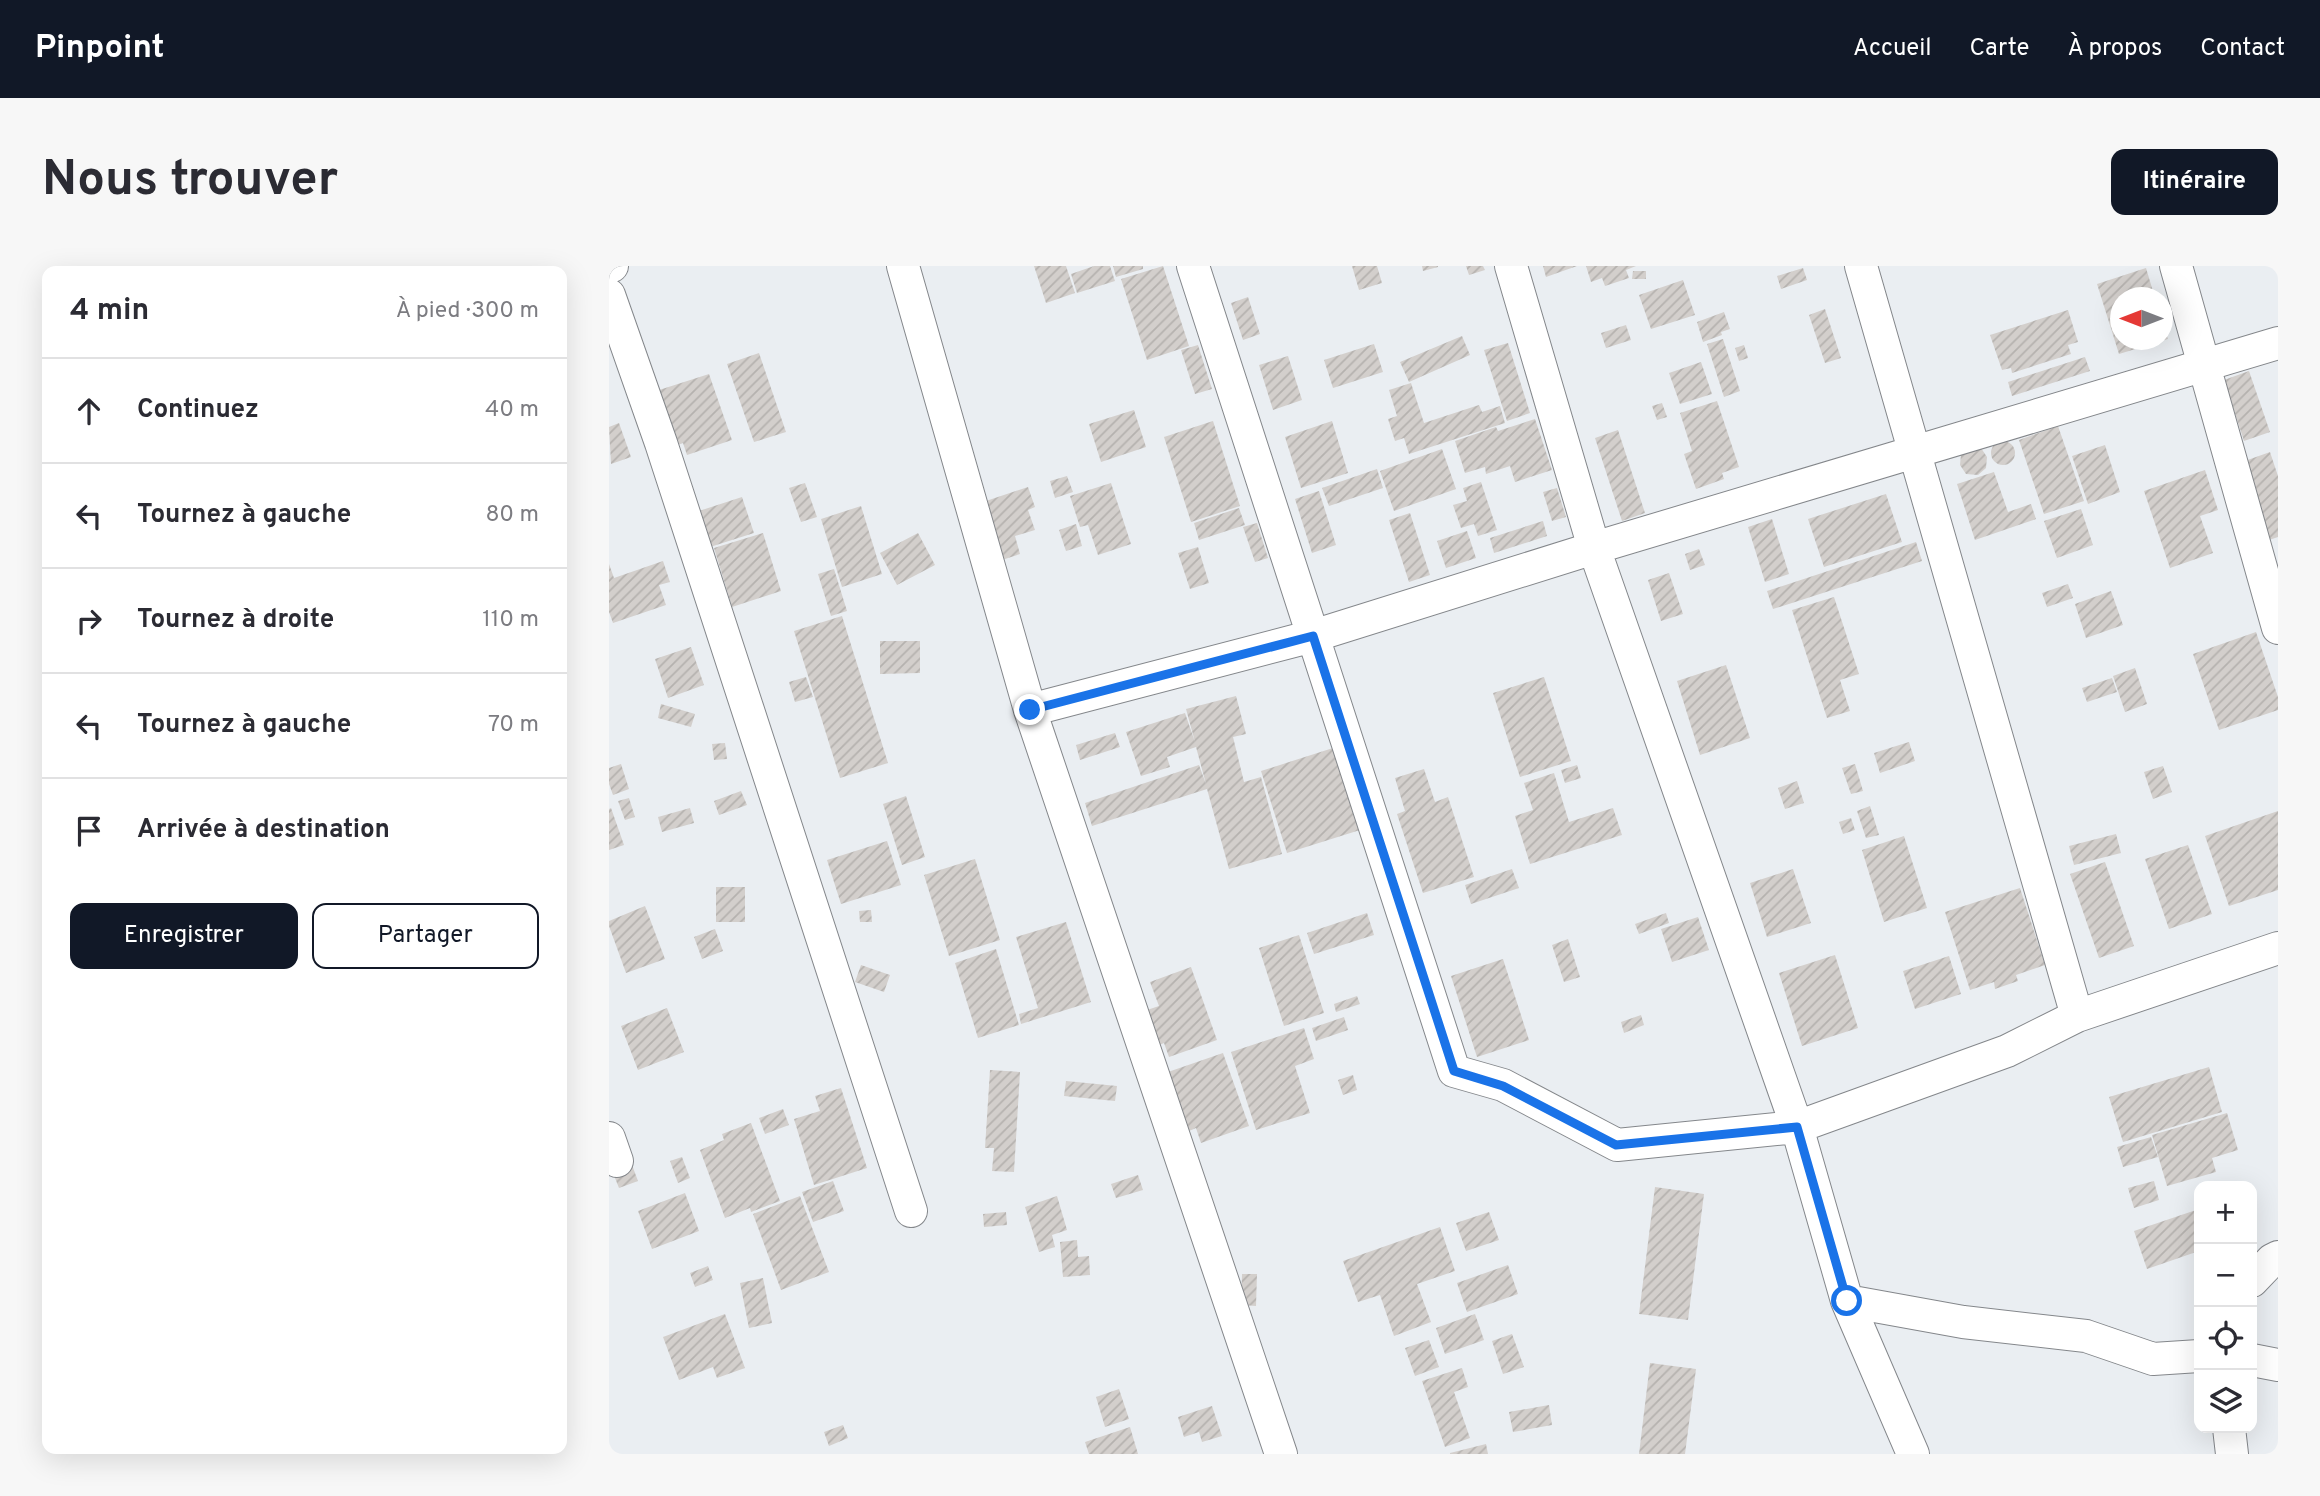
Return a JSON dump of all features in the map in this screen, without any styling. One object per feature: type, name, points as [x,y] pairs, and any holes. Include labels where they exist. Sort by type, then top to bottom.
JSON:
[{"type":"street","points":[[904,266],[1030,710],[1281,1454]]},
{"type":"street","points":[[1193,266],[1454,1071],[1503,1086],[1616,1145],[1797,1127],[2007,1051],[2077,1016],[2278,948]]},
{"type":"street","points":[[1511,266],[1594,548],[1797,1127],[1847,1301],[1913,1454]]},
{"type":"street","points":[[1861,266],[2077,1016]]},
{"type":"street","points":[[2176,266],[2278,628]]},
{"type":"street","points":[[609,295],[661,443],[911,1211]]},
{"type":"street","points":[[1030,710],[1313,636],[1594,548],[2278,343]]},
{"type":"street","points":[[2257,1276],[2278,1257]]},
{"type":"street","points":[[1847,1301],[1963,1322],[2086,1336],[2153,1359],[2194,1356]]},
{"type":"street","points":[[2257,1361],[2278,1365]]},
{"type":"street","points":[[2230,1433],[2232,1454]]},
{"type":"building","points":[[1034,266],[1066,266],[1075,293],[1046,303]]},
{"type":"building","points":[[1094,266],[1110,266],[1115,281],[1077,293],[1071,274]]},
{"type":"building","points":[[1113,266],[1143,266],[1143,269],[1116,277]]},
{"type":"building","points":[[1163,266],[1189,346],[1147,360],[1121,279]]},
{"type":"building","points":[[1352,266],[1377,266],[1382,283],[1359,290]]},
{"type":"building","points":[[1422,266],[1438,266],[1438,267],[1423,271]]},
{"type":"building","points":[[1466,266],[1483,266],[1485,270],[1469,275]]},
{"type":"building","points":[[1543,266],[1577,266],[1546,277]]},
{"type":"building","points":[[1586,266],[1636,266],[1626,270],[1629,278],[1605,286],[1602,278],[1591,282]]},
{"type":"building","points":[[1803,268],[1807,280],[1781,289],[1777,276]]},
{"type":"building","points":[[2146,268],[2152,287],[2110,287],[2110,325],[2097,284]]},
{"type":"building","points":[[1633,271],[1646,271],[1646,279],[1632,279]]},
{"type":"building","points":[[1683,280],[1695,315],[1651,329],[1639,295]]},
{"type":"building","points":[[1248,297],[1260,334],[1243,340],[1231,303]]},
{"type":"building","points":[[1825,309],[1841,358],[1825,363],[1809,315]]},
{"type":"building","points":[[2068,310],[2078,342],[2068,345],[2071,354],[2012,373],[2011,368],[2002,370],[1990,335]]},
{"type":"building","points":[[1724,312],[1730,329],[1703,342],[1697,322]]},
{"type":"building","points":[[1626,325],[1631,340],[1606,348],[1601,333]]},
{"type":"building","points":[[1462,336],[1470,355],[1409,382],[1400,362]]},
{"type":"building","points":[[1723,339],[1740,391],[1724,397],[1707,344]]},
{"type":"building","points":[[1508,343],[1530,413],[1507,421],[1484,350]]},
{"type":"building","points":[[1374,344],[1383,372],[1333,388],[1324,360]]},
{"type":"building","points":[[1198,345],[1212,389],[1195,394],[1181,350]]},
{"type":"building","points":[[1744,345],[1748,358],[1739,361],[1735,348]]},
{"type":"building","points":[[759,353],[786,432],[754,442],[727,364]]},
{"type":"building","points":[[1288,356],[1302,400],[1273,410],[1259,365]]},
{"type":"building","points":[[2085,357],[2090,371],[2012,396],[2008,382]]},
{"type":"building","points":[[1701,362],[1712,394],[1680,404],[1669,373]]},
{"type":"building","points":[[2249,371],[2270,432],[2244,441],[2224,380]]},
{"type":"building","points":[[709,374],[732,440],[687,455],[683,443],[675,446],[656,391]]},
{"type":"building","points":[[1411,383],[1424,423],[1479,405],[1482,412],[1500,406],[1505,423],[1409,454],[1404,438],[1395,441],[1388,419],[1397,416],[1389,390]]},
{"type":"building","points":[[1717,401],[1739,467],[1722,473],[1724,479],[1696,489],[1684,454],[1692,451],[1680,413]]},
{"type":"building","points":[[1662,403],[1667,417],[1657,420],[1652,406]]},
{"type":"building","points":[[1134,410],[1146,447],[1101,462],[1089,424]]},
{"type":"building","points":[[1535,419],[1552,470],[1515,482],[1510,466],[1486,474],[1485,467],[1465,473],[1455,441],[1496,427],[1498,431]]},
{"type":"building","points":[[1213,421],[1240,506],[1191,522],[1164,437]]},
{"type":"building","points":[[1332,421],[1348,473],[1301,488],[1285,437]]},
{"type":"building","points":[[619,423],[631,457],[611,464],[609,427]]},
{"type":"building","points":[[2058,426],[2084,501],[2044,514],[2019,440]]},
{"type":"building","points":[[1618,430],[1645,513],[1622,521],[1595,438]]},
{"type":"building","points":[[2003,441],[2011,445],[2015,453],[2011,461],[2003,465],[1995,461],[1991,453],[1995,445]]},
{"type":"building","points":[[2105,445],[2120,492],[2088,504],[2072,456]]},
{"type":"building","points":[[1981,448],[1987,457],[1986,468],[1978,475],[1966,474],[1960,465],[1961,454]]},
{"type":"building","points":[[1442,449],[1456,489],[1394,511],[1380,471]]},
{"type":"building","points":[[2270,452],[2278,476],[2278,537],[2269,540],[2242,462]]},
{"type":"building","points":[[1377,469],[1383,488],[1329,506],[1322,488]]},
{"type":"building","points":[[2205,470],[2218,510],[2200,516],[2213,553],[2170,568],[2144,491]]},
{"type":"building","points":[[1994,472],[2008,512],[2031,504],[2036,519],[1975,540],[1957,484]]},
{"type":"building","points":[[1067,476],[1073,492],[1055,498],[1050,481]]},
{"type":"building","points":[[1481,482],[1497,530],[1478,536],[1474,524],[1461,528],[1453,505],[1467,501],[1463,488]]},
{"type":"building","points":[[805,483],[817,517],[801,522],[789,488]]},
{"type":"building","points":[[1111,483],[1131,544],[1098,555],[1088,525],[1080,527],[1070,496]]},
{"type":"building","points":[[1028,487],[1035,507],[1028,510],[1035,530],[1015,536],[1020,554],[1002,560],[983,502]]},
{"type":"building","points":[[1557,488],[1566,517],[1552,521],[1543,492]]},
{"type":"building","points":[[1319,491],[1336,545],[1312,553],[1295,499]]},
{"type":"building","points":[[1886,494],[1902,542],[1824,567],[1808,519]]},
{"type":"building","points":[[742,497],[754,533],[710,547],[699,511]]},
{"type":"building","points":[[861,506],[882,574],[842,587],[821,519]]},
{"type":"building","points":[[1239,508],[1245,525],[1199,540],[1194,523]]},
{"type":"building","points":[[2081,509],[2093,545],[2057,558],[2044,521]]},
{"type":"building","points":[[1410,513],[1430,575],[1409,582],[1389,520]]},
{"type":"building","points":[[1772,519],[1789,574],[1765,582],[1748,527]]},
{"type":"building","points":[[1543,521],[1547,536],[1494,553],[1490,538]]},
{"type":"building","points":[[1257,523],[1268,558],[1255,562],[1243,527]]},
{"type":"building","points":[[1076,524],[1082,546],[1066,551],[1059,530]]},
{"type":"building","points":[[1467,531],[1476,558],[1446,568],[1437,541]]},
{"type":"building","points":[[763,533],[781,591],[732,607],[714,548]]},
{"type":"building","points":[[918,533],[935,565],[897,585],[880,553]]},
{"type":"building","points":[[1916,542],[1922,561],[1773,609],[1767,591]]},
{"type":"building","points":[[1198,547],[1209,583],[1190,589],[1178,553]]},
{"type":"building","points":[[1699,549],[1705,565],[1690,570],[1685,554]]},
{"type":"building","points":[[663,561],[670,582],[659,585],[666,605],[613,623],[609,612],[609,564],[614,578]]},
{"type":"building","points":[[834,569],[847,611],[831,616],[818,574]]},
{"type":"building","points":[[1669,573],[1683,614],[1661,621],[1648,580]]},
{"type":"building","points":[[2068,584],[2073,598],[2047,607],[2042,593]]},
{"type":"building","points":[[2111,591],[2123,625],[2086,638],[2075,604]]},
{"type":"building","points":[[1834,597],[1859,674],[1840,680],[1850,711],[1827,718],[1792,610]]},
{"type":"building","points":[[842,616],[888,763],[840,778],[794,631]]},
{"type":"building","points":[[2256,632],[2278,697],[2278,710],[2219,730],[2193,654]]},
{"type":"building","points":[[880,641],[920,641],[920,673],[880,674]]},
{"type":"building","points":[[691,647],[704,685],[668,698],[655,659]]},
{"type":"building","points":[[1726,665],[1750,738],[1700,755],[1677,681]]},
{"type":"building","points":[[2135,668],[2147,704],[2125,712],[2113,676]]},
{"type":"building","points":[[806,677],[813,697],[795,702],[789,682]]},
{"type":"building","points":[[1544,677],[1571,761],[1520,777],[1493,693]]},
{"type":"building","points":[[2112,678],[2117,692],[2087,702],[2082,688]]},
{"type":"building","points":[[1236,696],[1246,734],[1233,737],[1244,782],[1261,777],[1282,854],[1229,869],[1207,789],[1092,826],[1085,803],[1199,765],[1206,784],[1196,747],[1167,757],[1170,767],[1141,776],[1126,732],[1185,713],[1195,742],[1186,709]]},
{"type":"building","points":[[661,704],[695,714],[691,727],[658,718]]},
{"type":"building","points":[[1115,733],[1120,747],[1080,760],[1076,745]]},
{"type":"building","points":[[1909,742],[1915,761],[1880,773],[1874,753]]},
{"type":"building","points":[[725,743],[727,759],[714,760],[712,744]]},
{"type":"building","points":[[1333,748],[1360,830],[1287,853],[1261,771]]},
{"type":"building","points":[[621,764],[629,789],[613,795],[609,784],[609,768]]},
{"type":"building","points":[[1855,764],[1863,791],[1851,794],[1842,768]]},
{"type":"building","points":[[1577,765],[1581,778],[1565,783],[1561,770]]},
{"type":"building","points":[[2163,766],[2172,792],[2153,799],[2144,772]]},
{"type":"building","points":[[1424,769],[1435,802],[1448,797],[1474,877],[1423,893],[1397,814],[1405,811],[1395,778]]},
{"type":"building","points":[[1554,773],[1569,822],[1613,808],[1622,835],[1530,864],[1515,816],[1533,810],[1524,783]]},
{"type":"building","points":[[1797,781],[1804,803],[1785,809],[1778,788]]},
{"type":"building","points":[[741,791],[747,805],[719,815],[714,801]]},
{"type":"building","points":[[906,796],[925,857],[902,865],[883,804]]},
{"type":"building","points":[[629,798],[635,817],[625,820],[618,801]]},
{"type":"building","points":[[1870,806],[1879,835],[1866,838],[1857,811]]},
{"type":"building","points":[[611,808],[624,845],[609,850],[609,809]]},
{"type":"building","points":[[690,808],[694,823],[662,832],[658,817]]},
{"type":"building","points":[[2278,811],[2278,890],[2229,906],[2205,836]]},
{"type":"building","points":[[1851,818],[1855,830],[1843,834],[1839,822]]},
{"type":"building","points":[[2116,834],[2121,853],[2074,865],[2069,846]]},
{"type":"building","points":[[1904,836],[1927,908],[1884,922],[1862,850]]},
{"type":"building","points":[[887,841],[901,885],[841,904],[827,860]]},
{"type":"building","points":[[2188,845],[2212,914],[2169,929],[2145,859]]},
{"type":"building","points":[[975,859],[1000,940],[949,956],[924,875]]},
{"type":"building","points":[[2105,862],[2134,946],[2099,958],[2070,874]]},
{"type":"building","points":[[1512,869],[1519,888],[1471,904],[1465,885]]},
{"type":"building","points":[[1793,869],[1811,923],[1767,937],[1750,883]]},
{"type":"building","points":[[716,887],[745,887],[745,922],[716,922]]},
{"type":"building","points":[[2020,888],[2045,965],[2016,975],[2018,981],[1995,989],[1994,982],[1970,990],[1945,912]]},
{"type":"building","points":[[645,906],[665,959],[626,973],[609,921]]},
{"type":"building","points":[[871,910],[872,922],[860,922],[859,911]]},
{"type":"building","points":[[1367,913],[1374,935],[1314,954],[1307,933]]},
{"type":"building","points":[[1666,913],[1669,923],[1639,934],[1635,924]]},
{"type":"building","points":[[1698,917],[1709,950],[1672,962],[1661,929]]},
{"type":"building","points":[[1066,922],[1091,1002],[1021,1024],[1019,1014],[1038,1008],[1016,937]]},
{"type":"building","points":[[715,929],[723,951],[702,959],[694,937]]},
{"type":"building","points":[[1299,935],[1324,1013],[1284,1026],[1259,948]]},
{"type":"building","points":[[1568,939],[1580,977],[1564,982],[1552,945]]},
{"type":"building","points":[[996,949],[1019,1025],[978,1038],[955,963]]},
{"type":"building","points":[[1835,955],[1858,1028],[1802,1046],[1779,973]]},
{"type":"building","points":[[1949,956],[1961,994],[1915,1009],[1903,971]]},
{"type":"building","points":[[1503,959],[1529,1040],[1477,1057],[1451,976]]},
{"type":"building","points":[[861,965],[890,975],[884,992],[855,982]]},
{"type":"building","points":[[1191,967],[1217,1040],[1169,1057],[1164,1043],[1157,1046],[1144,1011],[1159,1006],[1150,982]]},
{"type":"building","points":[[1357,996],[1360,1004],[1336,1012],[1334,1004]]},
{"type":"building","points":[[667,1008],[684,1052],[638,1070],[621,1026]]},
{"type":"building","points":[[1641,1015],[1644,1025],[1624,1033],[1621,1022]]},
{"type":"building","points":[[1344,1017],[1348,1030],[1316,1041],[1312,1028]]},
{"type":"building","points":[[1304,1028],[1314,1059],[1295,1066],[1310,1113],[1256,1130],[1231,1052]]},
{"type":"building","points":[[1223,1053],[1249,1126],[1201,1143],[1196,1128],[1189,1131],[1168,1072]]},
{"type":"building","points":[[2209,1067],[2222,1112],[2123,1142],[2109,1097]]},
{"type":"building","points":[[990,1070],[1020,1072],[1014,1172],[992,1171],[994,1148],[985,1148]]},
{"type":"building","points":[[1353,1075],[1357,1090],[1343,1095],[1338,1080]]},
{"type":"building","points":[[1066,1081],[1117,1086],[1115,1101],[1064,1096]]},
{"type":"building","points":[[841,1088],[867,1168],[814,1185],[794,1119],[820,1111],[815,1096]]},
{"type":"building","points":[[783,1109],[789,1125],[765,1134],[759,1118]]},
{"type":"building","points":[[2227,1113],[2238,1150],[2212,1158],[2216,1172],[2167,1186],[2152,1135]]},
{"type":"building","points":[[751,1123],[780,1201],[751,1212],[750,1208],[725,1218],[700,1150],[724,1140],[722,1134]]},
{"type":"building","points":[[2151,1137],[2158,1157],[2123,1167],[2117,1147]]},
{"type":"building","points":[[682,1157],[690,1178],[678,1183],[670,1161]]},
{"type":"building","points":[[632,1165],[638,1181],[619,1188],[613,1173]]},
{"type":"building","points":[[1138,1175],[1143,1190],[1116,1198],[1111,1184]]},
{"type":"building","points":[[833,1181],[844,1211],[813,1222],[802,1192]]},
{"type":"building","points":[[2154,1181],[2159,1200],[2134,1208],[2128,1188]]},
{"type":"building","points":[[1655,1187],[1704,1194],[1688,1320],[1639,1314]]},
{"type":"building","points":[[685,1193],[699,1231],[652,1249],[638,1211]]},
{"type":"building","points":[[800,1196],[829,1272],[781,1290],[753,1214]]},
{"type":"building","points":[[1057,1196],[1067,1230],[1052,1235],[1055,1247],[1039,1252],[1025,1207]]},
{"type":"building","points":[[2194,1211],[2194,1253],[2147,1269],[2134,1231]]},
{"type":"building","points":[[1006,1212],[1007,1225],[984,1227],[983,1214]]},
{"type":"building","points":[[1489,1212],[1499,1240],[1466,1251],[1456,1223]]},
{"type":"building","points":[[1440,1227],[1455,1271],[1417,1284],[1431,1322],[1394,1336],[1380,1295],[1358,1302],[1343,1261]]},
{"type":"building","points":[[1077,1240],[1078,1257],[1089,1256],[1090,1275],[1063,1277],[1060,1242]]},
{"type":"building","points":[[1508,1265],[1518,1294],[1467,1312],[1457,1283]]},
{"type":"building","points":[[708,1266],[713,1280],[695,1287],[690,1273]]},
{"type":"building","points":[[1242,1274],[1257,1274],[1256,1306],[1241,1305]]},
{"type":"building","points":[[763,1278],[772,1323],[749,1328],[740,1283]]},
{"type":"building","points":[[725,1314],[745,1368],[717,1378],[713,1367],[679,1380],[663,1337]]},
{"type":"building","points":[[1475,1314],[1484,1340],[1445,1354],[1436,1328]]},
{"type":"building","points":[[1512,1334],[1524,1367],[1503,1374],[1492,1341]]},
{"type":"building","points":[[1429,1340],[1439,1367],[1415,1376],[1405,1348]]},
{"type":"building","points":[[1650,1363],[1696,1369],[1685,1454],[1639,1454]]},
{"type":"building","points":[[1462,1368],[1468,1387],[1454,1392],[1470,1438],[1445,1447],[1422,1381]]},
{"type":"building","points":[[1119,1389],[1129,1419],[1105,1427],[1096,1397]]},
{"type":"building","points":[[1549,1405],[1552,1425],[1513,1432],[1509,1412]]},
{"type":"building","points":[[1212,1406],[1222,1436],[1202,1442],[1199,1432],[1184,1437],[1178,1417]]},
{"type":"building","points":[[843,1425],[848,1438],[829,1446],[824,1432]]},
{"type":"building","points":[[1130,1427],[1138,1454],[1089,1454],[1085,1442]]},
{"type":"building","points":[[1486,1444],[1488,1454],[1450,1454],[1450,1453]]},
{"type":"route","points":[[1030,710],[1313,636],[1454,1071],[1503,1086],[1616,1145],[1797,1127],[1847,1301]]}]
